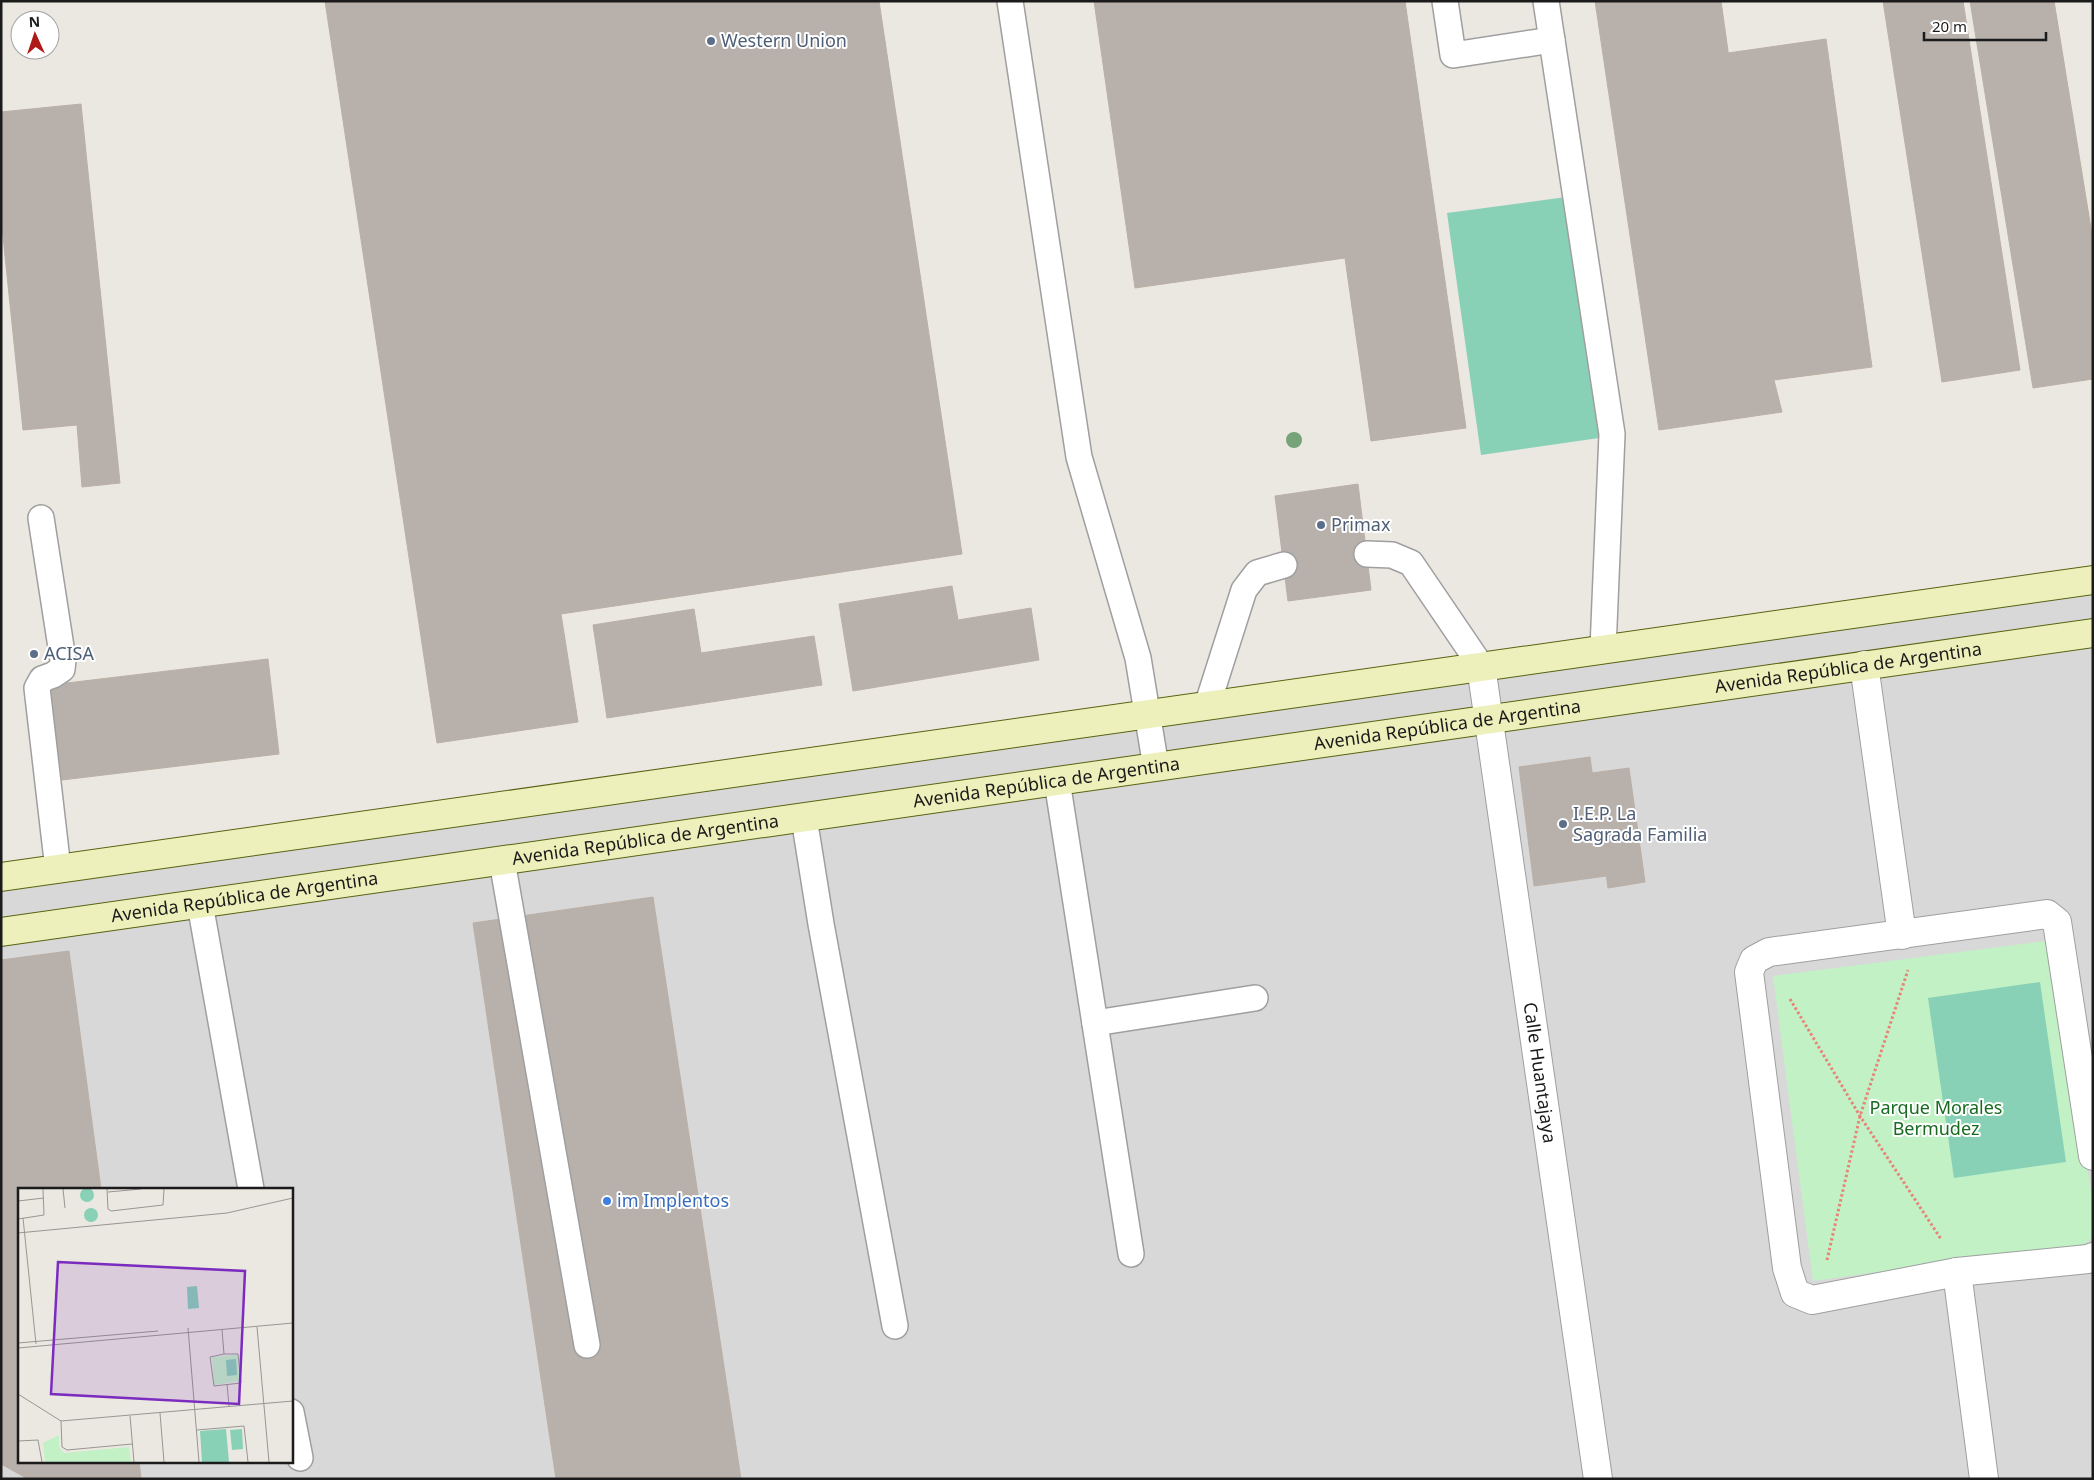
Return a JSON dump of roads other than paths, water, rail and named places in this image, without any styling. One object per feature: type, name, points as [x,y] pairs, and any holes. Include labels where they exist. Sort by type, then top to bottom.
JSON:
[{"type":"main road","points":[[1,877],[2093,580]]},
{"type":"main road","name":"Avenida República de Argentina","points":[[1,932],[2093,633]]},
{"type":"street","name":"Calle Huantajaya","points":[[1481,666],[1598,1479]]},
{"type":"street","points":[[1864,666],[1902,935]]},
{"type":"street","points":[[2093,1156],[2057,922],[2047,914],[1769,952],[1754,960],[1749,972],[1787,1268],[1795,1293],[1812,1300],[1957,1272],[2093,1257]]},
{"type":"street","points":[[1957,1272],[1984,1479]]},
{"type":"lane","points":[[1010,1],[1079,457],[1138,658],[1149,714],[1156,766]]},
{"type":"lane","points":[[1445,1],[1453,56],[1552,40]]},
{"type":"lane","points":[[1546,1],[1612,434],[1604,649]]},
{"type":"lane","points":[[41,518],[63,660],[62,669],[42,679],[37,688],[58,869]]},
{"type":"lane","points":[[1367,554],[1392,555],[1412,563],[1481,666]]},
{"type":"lane","points":[[1207,706],[1244,590],[1257,573],[1284,564]]},
{"type":"lane","points":[[1057,781],[1131,1254]]},
{"type":"lane","points":[[804,818],[821,924],[895,1326]]},
{"type":"lane","points":[[502,861],[587,1345]]},
{"type":"lane","points":[[200,904],[252,1188]]},
{"type":"lane","points":[[1095,1023],[1255,998]]},
{"type":"lane","points":[[292,1417],[300,1458]]},
{"type":"place","name":"Western Union","points":[[711,41]]},
{"type":"place","name":"Primax","points":[[1321,525]]},
{"type":"place","name":"ACISA","points":[[34,654]]},
{"type":"place","name":"I.E.P. La Sagrada Familia","points":[[1563,824]]},
{"type":"place","name":"im Implentos","points":[[607,1201]]},
{"type":"park label","name":"Parque Morales Bermudez","points":[[1936,1118]]}]
